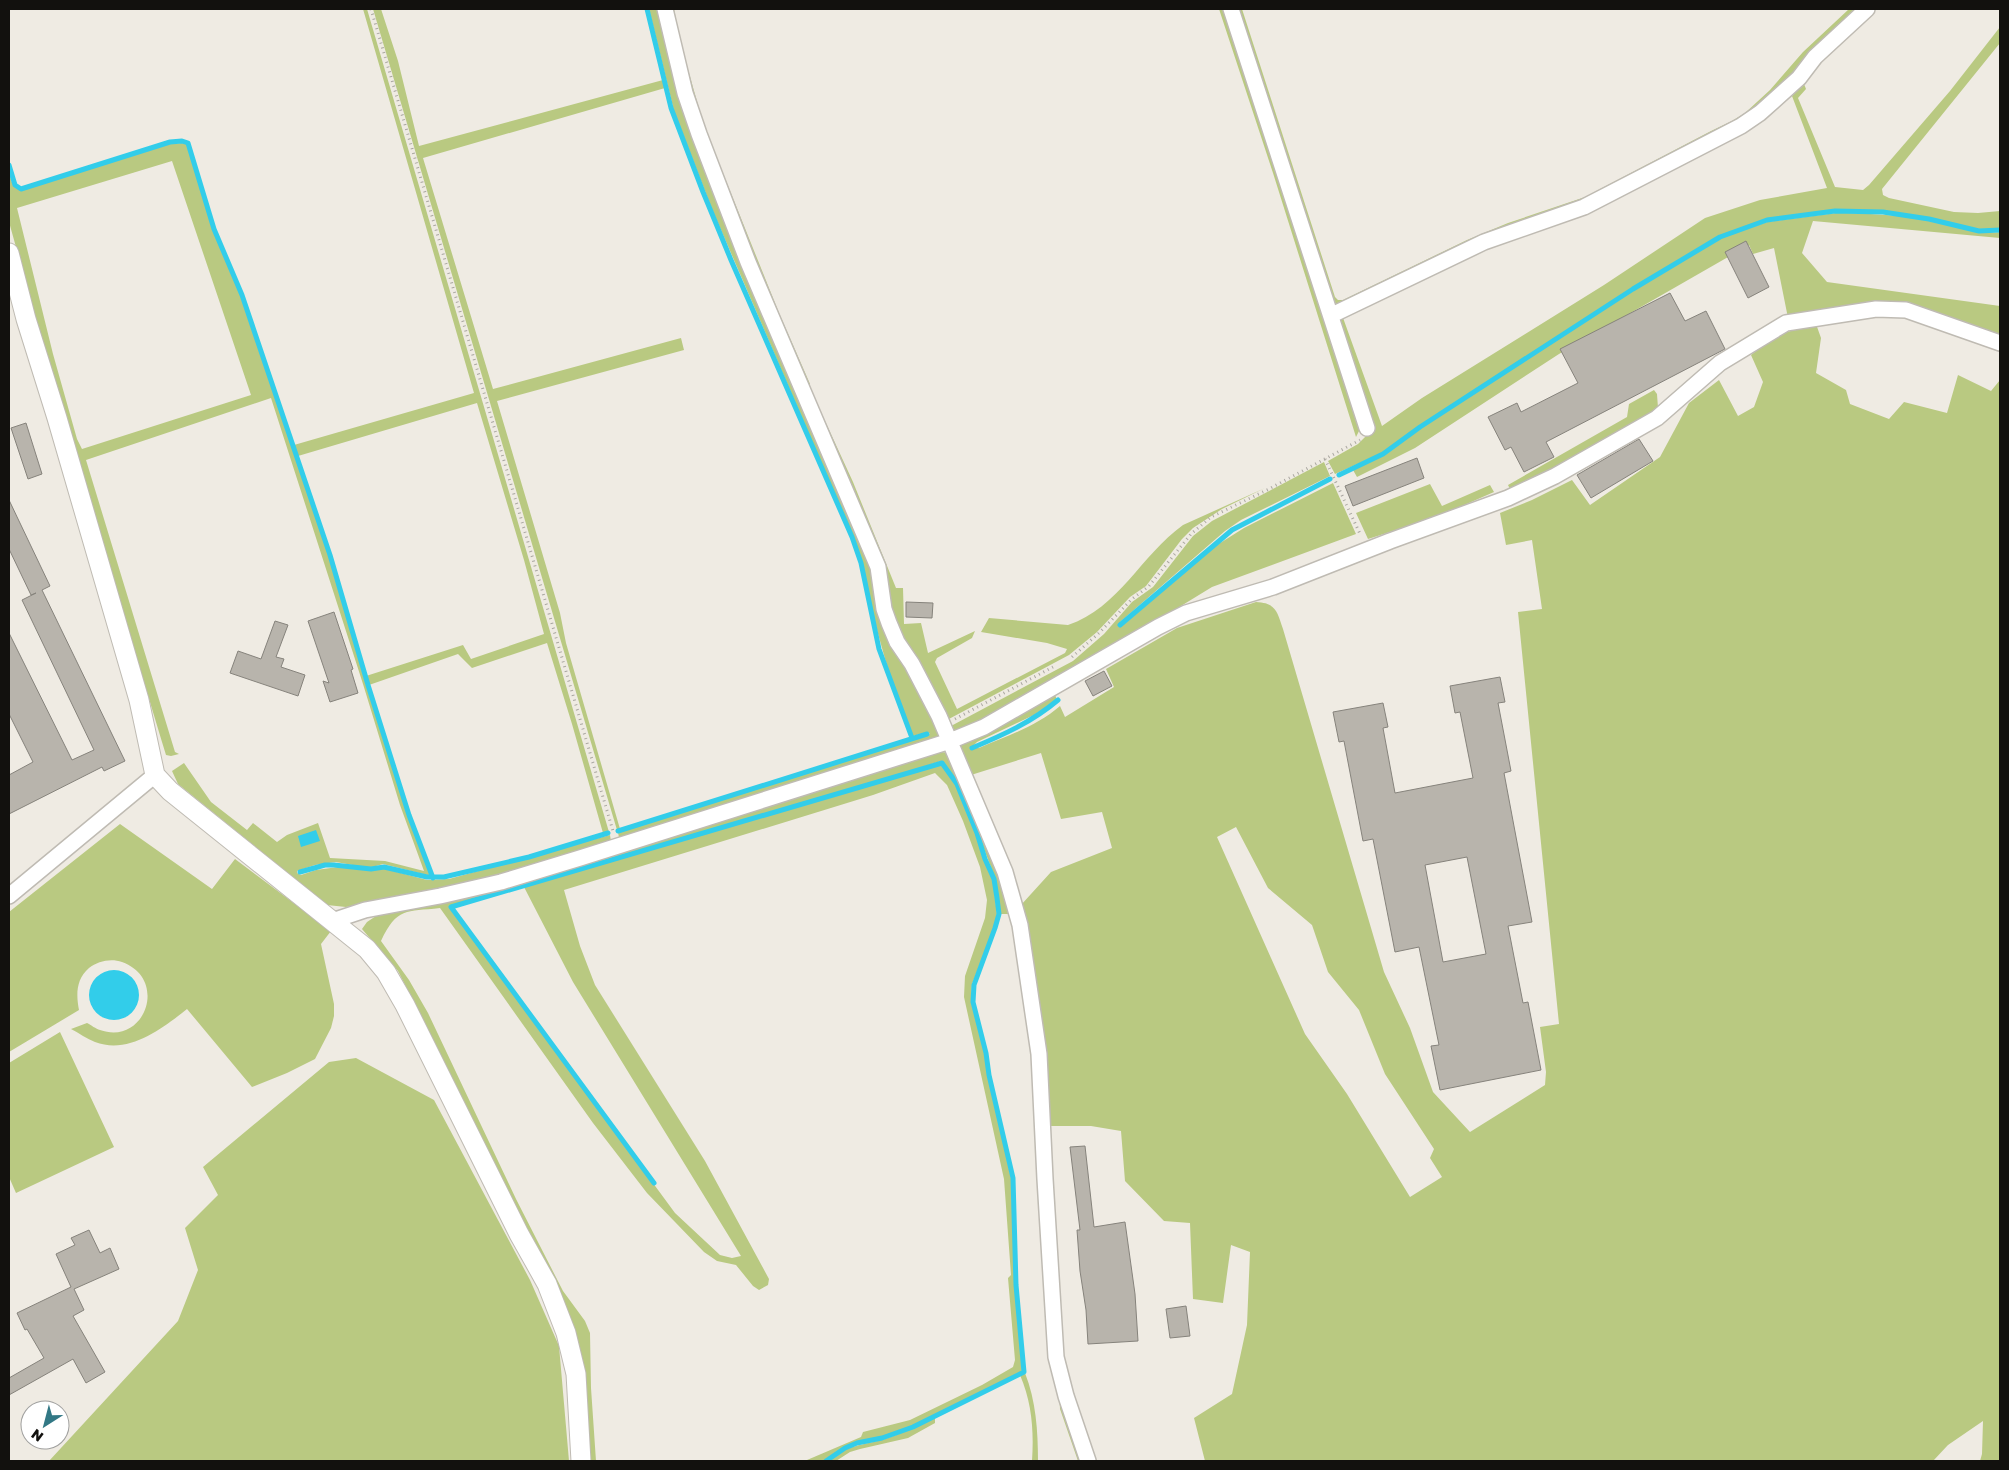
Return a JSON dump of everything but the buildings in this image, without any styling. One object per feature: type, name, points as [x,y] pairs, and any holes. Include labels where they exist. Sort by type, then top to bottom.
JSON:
[{"type":"street","points":[[665,9],[685,93],[748,262],[878,567],[884,609],[889,623],[897,642],[912,664],[950,741],[1004,872],[1020,926],[1039,1054],[1056,1358],[1066,1396],[1088,1461]]},
{"type":"street","points":[[1231,9],[1367,428]]},
{"type":"street","points":[[1332,316],[1484,242],[1584,208],[1741,126],[1760,113],[1799,78],[1815,57],[1867,9]]},
{"type":"street","points":[[9,253],[26,319],[58,418],[136,691],[155,775],[170,791],[367,949],[386,972],[519,1234],[547,1284],[566,1332],[576,1374],[582,1461]]},
{"type":"street","points":[[332,921],[366,910],[501,882],[950,741],[984,727],[1158,626],[1186,613],[1273,587],[1508,498],[1555,476],[1657,418],[1720,362],[1786,322],[1876,309],[1906,310],[2000,343]]},
{"type":"street","points":[[9,896],[155,775]]},
{"type":"path","points":[[371,9],[618,846]]},
{"type":"path","points":[[1071,657],[1100,633],[1132,599],[1149,586],[1191,534],[1211,517],[1359,441],[1367,428]]},
{"type":"path","points":[[1325,460],[1368,550]]},
{"type":"path","points":[[943,725],[1054,666]]},
{"type":"green space","points":[[363,9],[367,9],[609,832],[603,833],[547,643],[472,668],[458,654],[369,685],[366,676],[463,645],[471,659],[544,634],[477,403],[298,456],[294,445],[474,393]]},
{"type":"green space","points":[[373,9],[381,9],[398,61],[419,146],[663,80],[665,88],[423,158],[493,389],[681,338],[684,350],[497,401],[560,613],[566,643],[620,829],[617,830]]},
{"type":"green space","points":[[649,9],[663,9],[683,92],[879,586],[945,738],[619,838],[618,832],[930,734],[928,732],[913,736],[885,659],[853,536],[712,209],[674,111]]},
{"type":"green space","points":[[670,9],[674,9],[681,45],[704,126],[779,313],[810,384],[806,386],[698,120]]},
{"type":"green space","points":[[1219,9],[1227,9],[1360,429],[1356,437],[1273,173]]},
{"type":"green space","points":[[1234,9],[1242,9],[1335,297],[1338,300],[1343,300],[1467,240],[1508,223],[1585,197],[1732,121],[1745,113],[1770,90],[1803,52],[1849,9],[1865,9],[1759,112],[1640,176],[1333,309]]},
{"type":"green space","points":[[2000,27],[2000,43],[1882,189],[1883,195],[1889,198],[1954,212],[1978,213],[2000,211],[2000,229],[1979,229],[1929,218],[1883,211],[1836,210],[1767,219],[1720,236],[1632,288],[1419,426],[1382,453],[1335,474],[1328,461],[1358,444],[1367,435],[1337,321],[1342,315],[1382,426],[1422,398],[1604,285],[1705,218],[1760,200],[1827,188],[1792,96],[1804,84],[1806,89],[1798,98],[1835,187],[1863,190],[1950,91]]},
{"type":"green space","points":[[170,144],[187,144],[189,148],[213,230],[241,296],[329,555],[366,685],[408,815],[431,876],[383,864],[369,868],[336,862],[315,865],[297,871],[297,873],[301,875],[316,870],[338,867],[370,870],[382,868],[427,880],[449,879],[610,835],[611,841],[456,889],[346,907],[327,905],[178,784],[172,771],[184,763],[211,802],[247,830],[253,823],[277,842],[287,835],[318,823],[330,858],[385,861],[424,871],[400,805],[271,398],[86,460],[175,752],[179,754],[166,755],[54,383],[9,222],[9,171],[13,185],[18,189],[26,189]],"holes":[[[172,161],[251,395],[82,449],[77,439],[53,354],[17,208]]]},
{"type":"green space","points":[[1836,213],[1905,217],[1928,220],[1973,231],[2000,232],[2000,238],[1813,221],[1802,253],[1827,282],[2000,306],[2000,336],[1930,312],[1788,318],[1774,248],[1753,254],[1749,245],[1559,354],[1415,448],[1357,477],[1353,470],[1383,455],[1420,428],[1633,290],[1721,238],[1767,222]]},
{"type":"green space","points":[[1816,324],[1821,338],[1816,373],[1846,390],[1850,404],[1889,419],[1904,402],[1947,413],[1958,375],[1991,391],[2000,380],[2000,1461],[1980,1461],[1983,1421],[1948,1445],[1933,1461],[1205,1461],[1194,1418],[1232,1394],[1247,1325],[1250,1252],[1231,1245],[1223,1303],[1193,1299],[1190,1223],[1164,1221],[1125,1181],[1121,1131],[1091,1126],[1050,1126],[1043,1027],[1021,905],[1051,872],[1112,848],[1102,812],[1061,819],[1041,753],[971,775],[957,743],[1054,692],[1057,700],[1034,715],[977,742],[971,748],[979,748],[1021,730],[1042,719],[1060,706],[1065,717],[1114,687],[1106,669],[1177,628],[1256,602],[1272,606],[1283,629],[1384,972],[1410,1028],[1433,1092],[1470,1132],[1545,1085],[1546,1072],[1540,1027],[1559,1024],[1518,612],[1542,609],[1532,540],[1506,545],[1500,513],[1532,500],[1572,480],[1590,505],[1660,457],[1689,403],[1719,380],[1738,416],[1754,407],[1763,382],[1751,355],[1776,335]],"holes":[[[1236,827],[1268,888],[1312,925],[1328,972],[1359,1010],[1385,1074],[1434,1149],[1430,1158],[1442,1177],[1410,1197],[1347,1094],[1305,1034],[1217,837]]]},
{"type":"green space","points":[[1654,390],[1657,394],[1658,408],[1647,420],[1511,491],[1508,485],[1627,417],[1629,404]]},
{"type":"green space","points":[[819,408],[853,482],[896,588],[903,588],[904,624],[921,623],[928,653],[975,631],[972,638],[937,658],[935,662],[957,709],[1065,653],[1067,649],[1047,643],[981,632],[989,618],[1068,625],[1086,617],[1116,594],[1154,551],[1183,525],[1265,488],[1222,509],[1193,528],[1182,539],[1146,586],[1130,597],[1097,632],[1069,655],[947,720],[895,631],[889,599],[889,582],[817,409]]},
{"type":"green space","points":[[1324,462],[1330,476],[1241,520],[1225,531],[1120,622],[1123,625],[1217,545],[1244,528],[1333,483],[1356,534],[1212,587],[1078,669],[955,735],[951,726],[1073,661],[1104,634],[1132,602],[1153,587],[1193,536],[1212,521]]},
{"type":"green space","points":[[1430,484],[1442,506],[1490,485],[1494,492],[1437,517],[1368,539],[1356,513]]},
{"type":"green space","points":[[941,752],[951,753],[1012,909],[1033,1034],[1010,914],[1000,914],[995,878],[978,833],[958,784],[941,761],[860,787],[450,907],[675,1213],[720,1255],[732,1258],[741,1256],[573,982],[524,887],[942,764],[956,785],[993,879],[997,914],[994,928],[972,984],[971,1002],[985,1053],[988,1075],[1011,1178],[1015,1285],[1022,1371],[912,1426],[882,1437],[857,1442],[833,1454],[824,1461],[807,1460],[861,1437],[863,1432],[910,1420],[982,1385],[1013,1367],[1015,1360],[1008,1278],[1011,1275],[1004,1179],[964,997],[965,976],[985,918],[987,900],[980,867],[947,785],[935,773],[873,795],[564,890],[580,946],[595,985],[705,1161],[769,1279],[768,1285],[759,1290],[753,1286],[736,1265],[717,1261],[704,1252],[647,1193],[593,1123],[440,908],[404,913],[392,922],[381,941],[409,980],[428,1013],[516,1199],[563,1291],[585,1321],[590,1333],[591,1388],[596,1461],[589,1461],[582,1380],[420,1015],[398,971],[362,929],[367,922],[382,912]]},
{"type":"green space","points":[[120,824],[212,889],[235,859],[331,931],[321,944],[334,1004],[334,1016],[331,1028],[315,1059],[252,1087],[187,1009],[145,1038],[120,1045],[108,1045],[92,1041],[71,1029],[87,1023],[100,1030],[116,1032],[129,1029],[139,1020],[146,1008],[148,995],[145,982],[136,970],[122,962],[113,960],[96,964],[85,972],[78,988],[79,1010],[9,1052],[9,912]]},
{"type":"green space","points":[[60,1032],[114,1147],[16,1193],[9,1177],[9,1063]]},
{"type":"green space","points":[[356,1058],[434,1100],[530,1280],[559,1346],[569,1461],[49,1461],[59,1450],[70,1450],[70,1438],[178,1321],[198,1270],[185,1228],[218,1195],[203,1167],[329,1062]]},
{"type":"green space","points":[[1025,1373],[1032,1394],[1036,1416],[1038,1461],[1032,1461],[1031,1417],[1020,1375]]},
{"type":"green space","points":[[1059,1385],[1083,1461],[1078,1461],[1060,1409]]},
{"type":"green space","points":[[935,1417],[935,1423],[908,1438],[860,1449],[850,1452],[836,1461],[828,1461],[849,1449],[891,1437]]},
{"type":"water","points":[[316,830],[320,841],[301,847],[298,836]]},
{"type":"water","points":[[109,970],[119,970],[132,977],[139,990],[139,1000],[132,1013],[119,1020],[109,1020],[100,1016],[93,1009],[89,1000],[89,990],[93,981],[100,974]]},
{"type":"waterway","points":[[647,9],[671,108],[703,192],[852,537],[861,563],[879,649],[912,738]]},
{"type":"waterway","points":[[9,165],[15,185],[21,189],[170,142],[182,141],[188,143],[214,229],[242,295],[330,555],[409,815],[433,878]]},
{"type":"waterway","points":[[1339,475],[1383,454],[1420,427],[1633,289],[1720,237],[1767,220],[1835,211],[1883,212],[1929,219],[1979,231],[2000,230]]},
{"type":"waterway","points":[[1120,625],[1232,530],[1330,479]]},
{"type":"waterway","points":[[972,748],[1028,721],[1058,700]]},
{"type":"waterway","points":[[618,831],[927,734]]},
{"type":"waterway","points":[[654,1183],[451,907],[942,763],[957,784],[977,833],[985,859],[994,879],[997,898],[999,914],[974,985],[973,1002],[1013,1178],[1016,1285],[1024,1372],[913,1427],[882,1438],[857,1443],[845,1448],[826,1461]]},
{"type":"waterway","points":[[300,872],[325,865],[334,865],[371,869],[384,867],[427,877],[444,877],[529,857],[608,833]]}]
